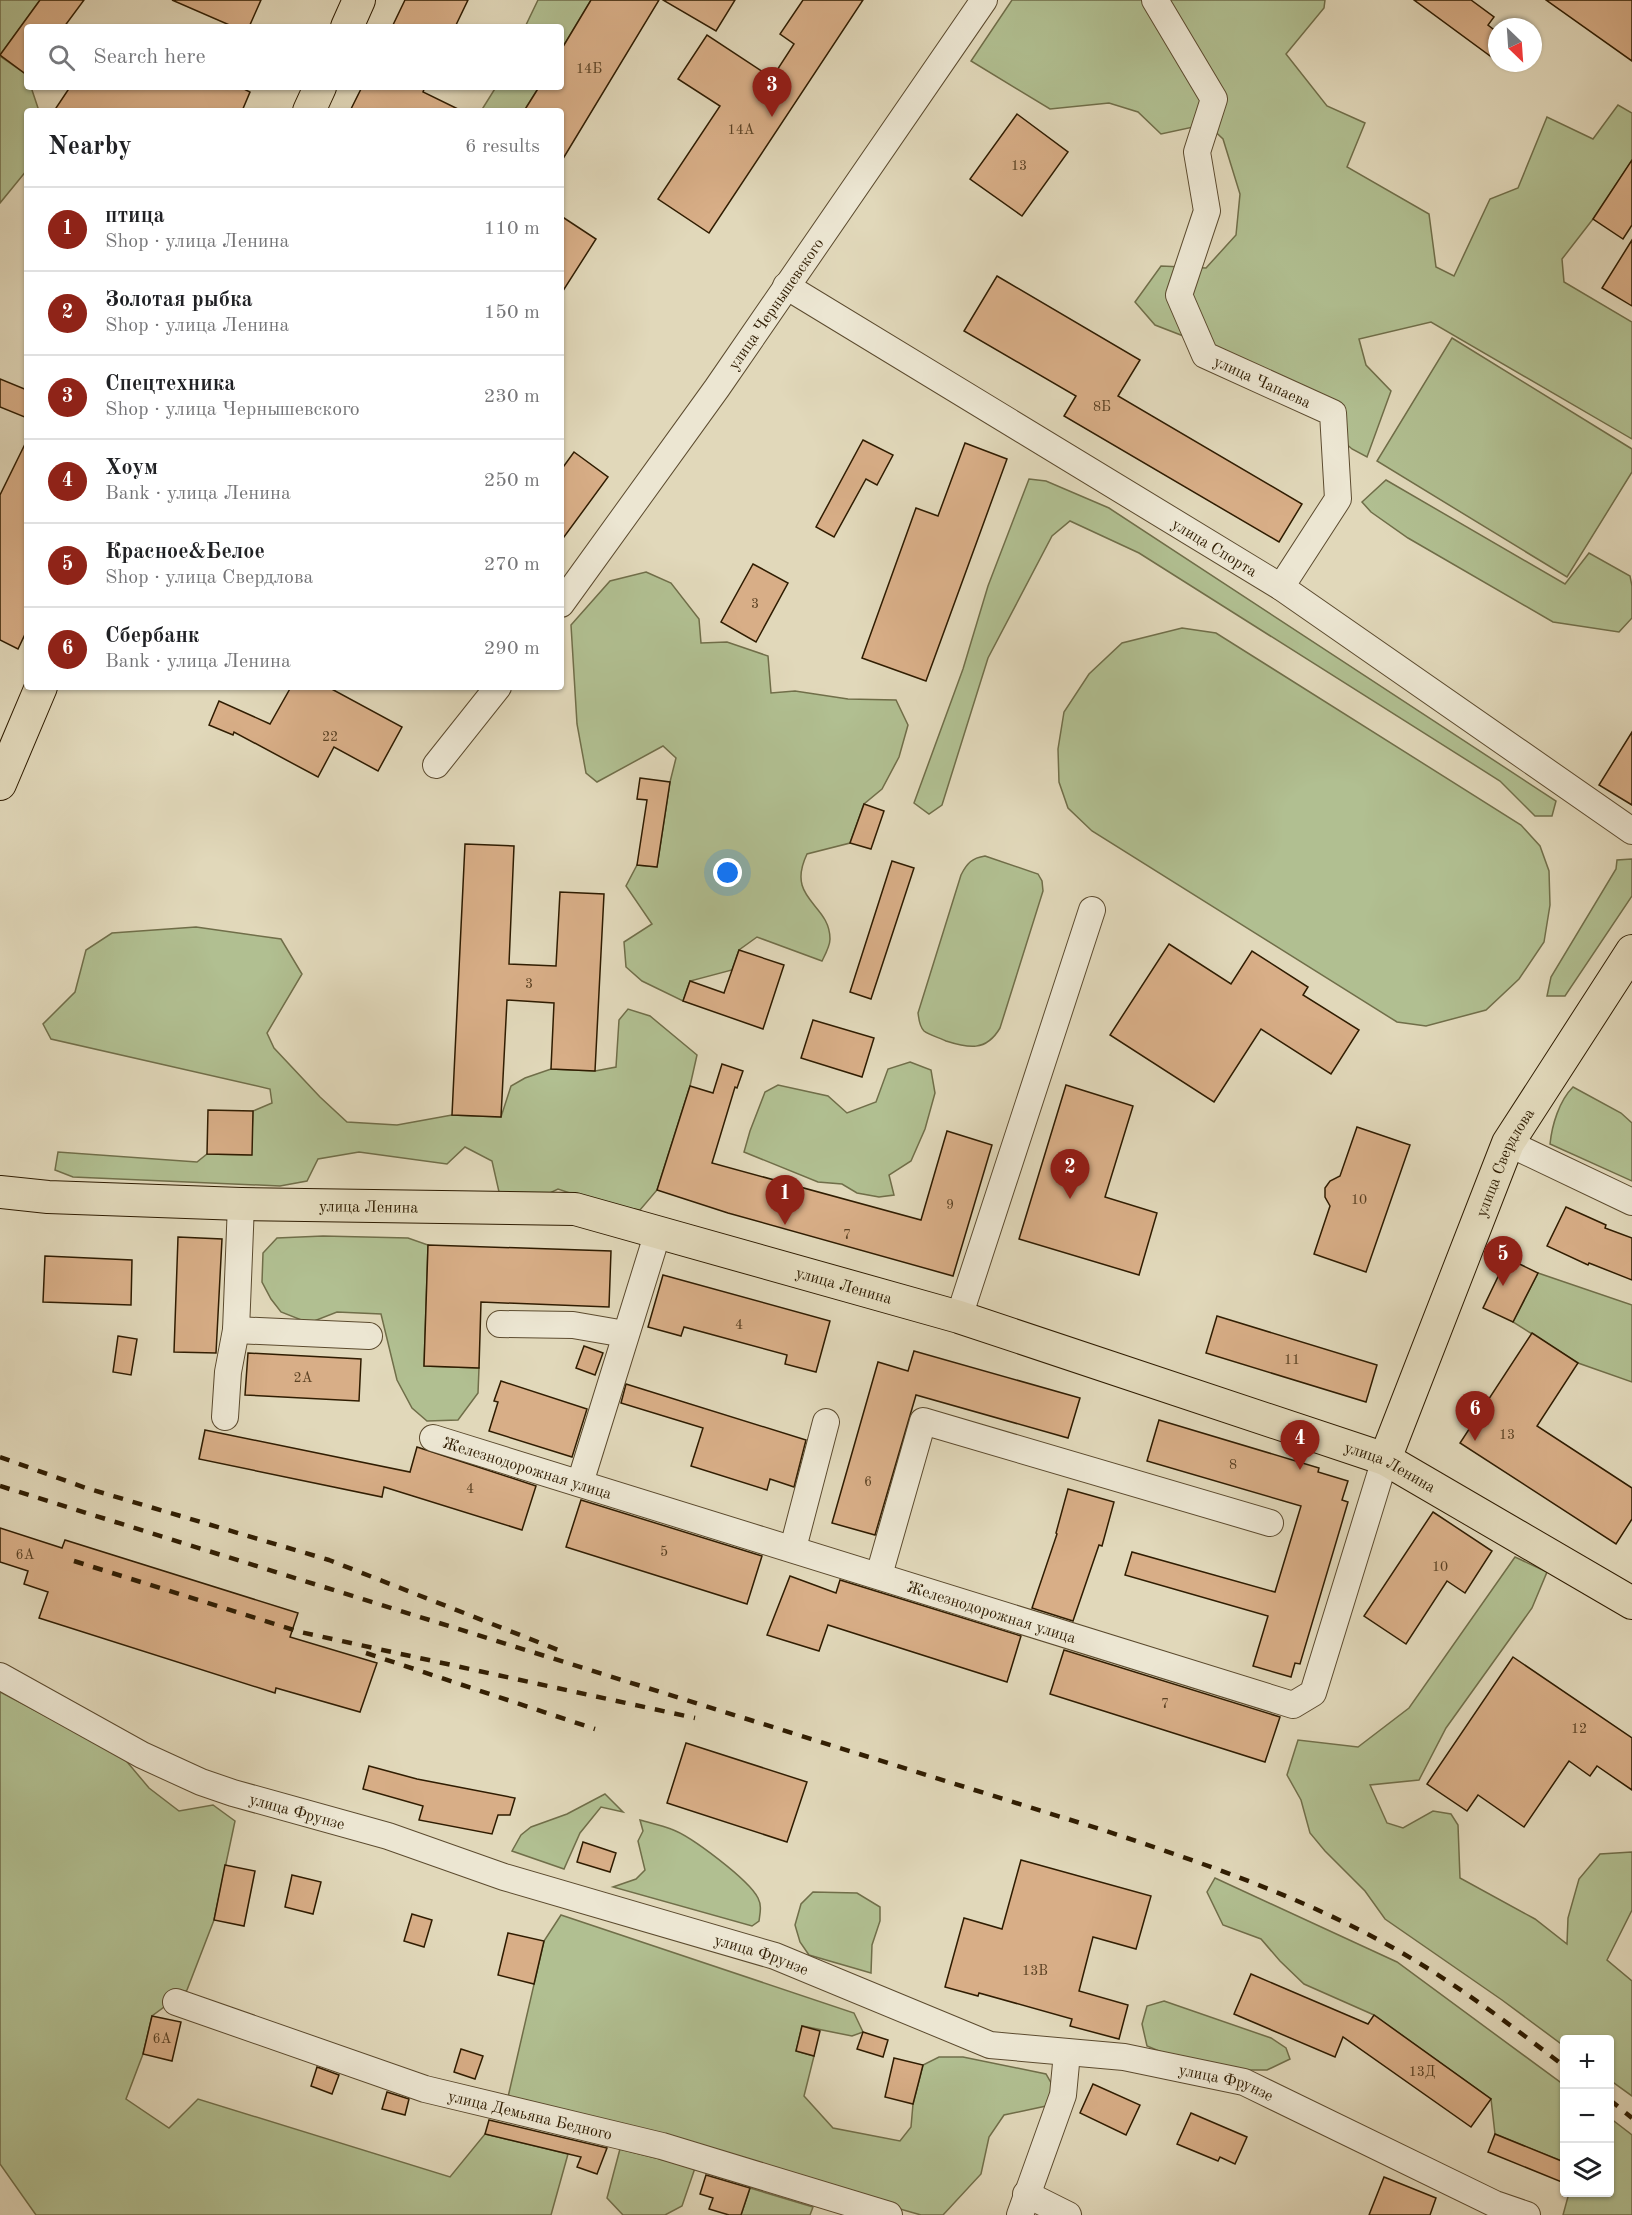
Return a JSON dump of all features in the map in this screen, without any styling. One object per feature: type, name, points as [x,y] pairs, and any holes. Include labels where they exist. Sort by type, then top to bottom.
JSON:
[{"type":"main road","points":[[348,24],[359,0]]},
{"type":"main road","points":[[310,108],[319,90]]},
{"type":"main road","points":[[0,784],[40,690]]},
{"type":"main road","name":"улица Свердлова","points":[[1385,1459],[1508,1143],[1632,951]]},
{"type":"main road","name":"улица Ленина","points":[[0,1192],[48,1197],[241,1204],[575,1209],[959,1317],[1385,1459],[1632,1603]]},
{"type":"street","name":"улица Чернышевского","points":[[564,600],[717,388],[984,0]]},
{"type":"street","name":"улица Чапаева","points":[[1155,0],[1214,99],[1197,152],[1207,211],[1179,295],[1200,345],[1205,355],[1333,413],[1338,499],[1281,587]]},
{"type":"street","name":"улица Спорта","points":[[786,286],[1281,587],[1632,831]]},
{"type":"street","points":[[436,765],[496,690]]},
{"type":"street","points":[[959,1317],[1092,910]]},
{"type":"street","points":[[1508,1143],[1632,1202]]},
{"type":"street","points":[[225,1418],[228,1372],[236,1330],[241,1204]]},
{"type":"street","points":[[580,1483],[658,1232]]},
{"type":"street","points":[[500,1324],[573,1325],[625,1334]]},
{"type":"street","points":[[236,1330],[369,1336]]},
{"type":"street","points":[[879,1575],[923,1421],[1270,1523]]},
{"type":"street","points":[[793,1548],[826,1422]]},
{"type":"street","name":"Железнодорожная улица","points":[[433,1438],[1293,1705],[1313,1693],[1385,1459]]},
{"type":"street","name":"улица Фрунзе","points":[[0,1676],[142,1755],[176,1772],[212,1785],[388,1836],[504,1877],[775,1956],[990,2045],[1067,2054],[1124,2057],[1244,2082],[1495,2204],[1527,2215]]},
{"type":"street","name":"улица Демьяна Бедного","points":[[176,2002],[425,2089],[662,2146],[889,2215]]},
{"type":"street","points":[[1067,2054],[1063,2095],[1023,2204],[1068,2215]]},
{"type":"green space","points":[[0,0],[40,0],[0,55]]},
{"type":"green space","points":[[538,0],[591,0],[564,45],[564,24],[526,24]]},
{"type":"green space","points":[[1012,0],[1325,0],[1324,8],[1286,54],[1327,106],[1365,123],[1347,167],[1429,214],[1436,267],[1454,276],[1490,199],[1518,188],[1547,117],[1593,139],[1618,105],[1632,113],[1632,160],[1593,219],[1562,259],[1564,282],[1632,322],[1632,439],[1431,322],[1359,339],[1366,365],[1391,391],[1367,457],[1352,449],[1287,391],[1248,361],[1155,325],[1135,302],[1161,266],[1206,268],[1236,235],[1240,194],[1223,139],[1207,124],[1161,134],[1138,112],[1109,103],[1050,109],[971,61]]},
{"type":"green space","points":[[0,56],[24,73],[24,90],[32,90],[38,108],[24,108],[24,174],[0,203]]},
{"type":"green space","points":[[494,90],[537,90],[526,108],[483,108]]},
{"type":"green space","points":[[1452,338],[1632,449],[1632,472],[1567,577],[1377,461]]},
{"type":"green space","points":[[1029,479],[1046,481],[1109,508],[1556,801],[1552,816],[1535,816],[1500,781],[1139,553],[1070,521],[1052,536],[988,658],[942,805],[929,814],[914,803],[963,669],[988,586]]},
{"type":"green space","points":[[1386,480],[1565,584],[1589,553],[1630,576],[1632,618],[1619,632],[1553,622],[1408,538],[1371,512],[1362,502]]},
{"type":"green space","points":[[646,572],[671,583],[699,619],[701,643],[727,642],[768,656],[771,693],[795,691],[848,699],[896,700],[908,725],[899,757],[882,789],[864,804],[850,843],[807,854],[801,882],[810,900],[823,917],[830,939],[822,961],[757,937],[739,950],[732,970],[690,981],[683,1001],[642,981],[626,967],[624,942],[652,924],[626,886],[637,865],[657,867],[676,758],[663,746],[597,782],[586,773],[577,724],[571,625],[610,581]]},
{"type":"green space","points":[[1182,628],[1216,633],[1521,825],[1540,846],[1549,871],[1550,905],[1544,942],[1519,979],[1486,1010],[1426,1026],[1397,1022],[1092,831],[1068,808],[1059,782],[1058,749],[1064,712],[1089,674],[1122,643]]},
{"type":"green space","points":[[985,856],[1038,874],[1042,881],[1043,891],[1000,1028],[995,1036],[983,1045],[969,1046],[946,1041],[924,1031],[918,1013],[961,875],[970,862]]},
{"type":"green space","points":[[1632,859],[1632,896],[1565,996],[1547,996],[1551,977],[1616,869],[1617,860]]},
{"type":"green space","points":[[196,927],[281,939],[302,974],[267,1033],[274,1048],[347,1122],[397,1125],[452,1115],[501,1117],[511,1086],[525,1078],[551,1069],[595,1071],[616,1067],[619,1020],[628,1009],[650,1016],[697,1055],[690,1086],[657,1190],[640,1210],[603,1204],[558,1189],[531,1202],[499,1192],[492,1161],[465,1147],[447,1164],[359,1152],[318,1159],[307,1181],[280,1186],[73,1177],[55,1170],[58,1152],[197,1162],[207,1154],[251,1155],[253,1111],[272,1103],[270,1089],[51,1039],[43,1024],[75,992],[86,950],[112,933]]},
{"type":"green space","points":[[910,1062],[931,1070],[935,1093],[925,1129],[911,1161],[889,1175],[894,1195],[879,1197],[857,1193],[842,1184],[818,1182],[744,1152],[765,1092],[778,1085],[828,1096],[847,1113],[876,1102],[888,1069]]},
{"type":"green space","points":[[1573,1087],[1621,1113],[1632,1123],[1632,1181],[1550,1144],[1557,1114]]},
{"type":"green space","points":[[323,1236],[408,1238],[428,1245],[424,1366],[479,1368],[478,1393],[458,1420],[427,1421],[412,1408],[397,1380],[381,1314],[337,1312],[309,1323],[281,1312],[271,1299],[262,1282],[263,1253],[277,1238]]},
{"type":"green space","points":[[1538,1273],[1632,1305],[1632,1382],[1578,1363],[1513,1322]]},
{"type":"green space","points":[[1515,1557],[1547,1572],[1532,1608],[1446,1728],[1419,1780],[1370,1785],[1387,1823],[1403,1828],[1433,1811],[1451,1814],[1458,1825],[1460,1878],[1535,1919],[1567,1944],[1568,1918],[1579,1879],[1600,1854],[1632,1852],[1632,1910],[1607,1960],[1632,1981],[1632,2096],[1614,2083],[1614,2035],[1560,2035],[1560,2043],[1385,1919],[1365,1891],[1310,1833],[1301,1800],[1287,1775],[1298,1740],[1358,1747],[1409,1708]]},
{"type":"green space","points":[[0,1692],[123,1757],[149,1788],[179,1811],[213,1805],[235,1821],[214,1920],[187,1990],[152,2016],[143,2054],[126,2099],[169,2128],[198,2099],[450,2177],[485,2134],[568,2154],[551,2215],[36,2215],[0,2164]]},
{"type":"green space","points":[[605,1794],[623,1812],[601,1807],[580,1833],[564,1869],[512,1851],[521,1835],[531,1827],[567,1814]]},
{"type":"green space","points":[[640,1820],[680,1833],[732,1870],[758,1898],[759,1921],[752,1926],[613,1887],[636,1879],[645,1870],[638,1841],[643,1831]]},
{"type":"green space","points":[[1215,1878],[1397,1962],[1560,2082],[1560,2160],[1495,2134],[1491,2099],[1374,2015],[1304,1984],[1261,1939],[1223,1925],[1207,1892]]},
{"type":"green space","points":[[813,1892],[857,1893],[880,1907],[880,1921],[872,1945],[871,1973],[809,1955],[800,1942],[795,1925],[801,1904]]},
{"type":"green space","points":[[561,1915],[854,2013],[863,2032],[852,2036],[802,2026],[796,2051],[814,2056],[804,2096],[833,2128],[900,2141],[911,2127],[913,2104],[923,2065],[939,2057],[963,2057],[1046,2074],[1054,2088],[1046,2106],[1004,2115],[989,2137],[981,2174],[943,2215],[921,2215],[508,2097],[544,1941]]},
{"type":"green space","points":[[1164,2001],[1271,2038],[1286,2048],[1290,2059],[1267,2070],[1219,2070],[1183,2061],[1147,2046],[1142,2024],[1147,2006]]},
{"type":"green space","points":[[1614,2121],[1632,2135],[1632,2215],[1563,2215],[1568,2197],[1614,2197]]},
{"type":"green space","points":[[620,2149],[695,2168],[682,2206],[665,2215],[623,2215],[607,2198]]},
{"type":"green space","points":[[750,2188],[813,2207],[810,2215],[741,2215]]},
{"type":"building","points":[[40,0],[84,0],[66,24],[24,24],[24,73],[0,55]]},
{"type":"building","points":[[172,0],[261,0],[250,24],[227,24]]},
{"type":"building","points":[[405,0],[468,0],[456,24],[393,24]]},
{"type":"building","points":[[591,0],[659,0],[564,157],[564,108],[526,108],[537,90],[564,90],[564,45]]},
{"type":"building","points":[[663,0],[735,0],[716,31]]},
{"type":"building","points":[[803,0],[863,0],[709,233],[658,199],[720,106],[678,79],[707,35],[772,78],[794,44],[780,34]]},
{"type":"building","points":[[1414,0],[1471,0],[1494,17],[1488,18],[1488,54]]},
{"type":"building","points":[[1546,0],[1632,0],[1632,61]]},
{"type":"building","points":[[68,90],[246,90],[250,92],[243,108],[56,108]]},
{"type":"building","points":[[360,90],[424,90],[423,92],[456,108],[352,108]]},
{"type":"building","points":[[1017,114],[1068,152],[1022,216],[970,179]]},
{"type":"building","points":[[1632,160],[1632,225],[1623,239],[1593,219]]},
{"type":"building","points":[[564,218],[596,239],[564,289]]},
{"type":"building","points":[[1632,240],[1632,306],[1602,288]]},
{"type":"building","points":[[997,276],[1140,360],[1118,396],[1302,504],[1279,542],[1064,416],[1076,396],[964,331]]},
{"type":"building","points":[[0,379],[24,389],[24,417],[0,407]]},
{"type":"building","points":[[863,440],[893,455],[877,485],[866,479],[834,537],[816,527]]},
{"type":"building","points":[[965,443],[1007,459],[926,681],[862,658],[916,508],[938,516]]},
{"type":"building","points":[[24,446],[24,636],[18,649],[0,640],[0,495]]},
{"type":"building","points":[[574,452],[608,477],[564,537],[564,466]]},
{"type":"building","points":[[753,564],[788,583],[756,642],[721,622]]},
{"type":"building","points":[[289,690],[334,690],[402,727],[378,771],[334,747],[318,777],[234,732],[233,735],[209,725],[219,701],[270,724]]},
{"type":"building","points":[[1632,732],[1632,805],[1599,785]]},
{"type":"building","points":[[640,778],[670,782],[657,867],[637,865],[647,800],[637,799]]},
{"type":"building","points":[[864,804],[884,811],[871,849],[850,843]]},
{"type":"building","points":[[465,844],[514,846],[509,964],[556,966],[560,892],[604,894],[595,1071],[551,1069],[554,1003],[507,1000],[501,1117],[452,1115]]},
{"type":"building","points":[[892,861],[914,868],[871,999],[850,992]]},
{"type":"building","points":[[1169,944],[1231,984],[1252,951],[1308,987],[1303,995],[1359,1030],[1331,1074],[1261,1029],[1214,1102],[1110,1035]]},
{"type":"building","points":[[739,950],[784,965],[763,1029],[683,1001],[690,981],[724,993]]},
{"type":"building","points":[[813,1020],[874,1038],[862,1077],[801,1058]]},
{"type":"building","points":[[722,1064],[743,1071],[737,1088],[735,1087],[712,1163],[921,1220],[947,1131],[992,1145],[953,1276],[728,1213],[657,1190],[690,1086],[713,1093]]},
{"type":"building","points":[[1066,1085],[1133,1106],[1105,1197],[1157,1213],[1139,1275],[1019,1239]]},
{"type":"building","points":[[208,1110],[253,1111],[252,1155],[207,1154]]},
{"type":"building","points":[[1357,1127],[1410,1145],[1366,1272],[1314,1254],[1330,1206],[1325,1197],[1325,1188],[1330,1181],[1340,1176]]},
{"type":"building","points":[[1566,1207],[1606,1225],[1605,1228],[1632,1238],[1632,1280],[1589,1263],[1588,1265],[1547,1246]]},
{"type":"building","points":[[178,1237],[222,1239],[216,1353],[174,1352]]},
{"type":"building","points":[[428,1245],[611,1251],[609,1307],[481,1302],[479,1368],[424,1366]]},
{"type":"building","points":[[45,1256],[132,1260],[131,1305],[43,1302]]},
{"type":"building","points":[[1507,1258],[1538,1273],[1513,1322],[1483,1308]]},
{"type":"building","points":[[663,1275],[830,1321],[816,1372],[785,1364],[787,1355],[684,1327],[681,1336],[648,1327]]},
{"type":"building","points":[[1217,1316],[1377,1365],[1366,1402],[1206,1353]]},
{"type":"building","points":[[1532,1333],[1578,1363],[1537,1426],[1632,1488],[1632,1519],[1616,1544],[1460,1443]]},
{"type":"building","points":[[118,1336],[137,1339],[131,1375],[113,1372]]},
{"type":"building","points":[[584,1346],[603,1353],[595,1375],[576,1368]]},
{"type":"building","points":[[914,1351],[1080,1398],[1068,1438],[916,1395],[875,1535],[832,1523],[878,1362],[908,1371]]},
{"type":"building","points":[[248,1353],[361,1359],[359,1401],[245,1395]]},
{"type":"building","points":[[501,1381],[587,1409],[572,1457],[489,1431],[498,1402],[494,1401]]},
{"type":"building","points":[[626,1384],[806,1440],[794,1487],[770,1479],[767,1490],[691,1466],[703,1428],[621,1403]]},
{"type":"building","points":[[1159,1420],[1319,1468],[1318,1472],[1348,1481],[1342,1500],[1348,1502],[1300,1664],[1295,1663],[1291,1677],[1253,1666],[1268,1616],[1125,1575],[1132,1552],[1275,1592],[1301,1506],[1147,1461]]},
{"type":"building","points":[[205,1430],[410,1472],[417,1447],[536,1486],[522,1530],[384,1487],[382,1497],[199,1459]]},
{"type":"building","points":[[1068,1489],[1114,1502],[1102,1546],[1099,1545],[1073,1621],[1032,1608],[1057,1534]]},
{"type":"building","points":[[581,1500],[762,1556],[747,1604],[566,1547]]},
{"type":"building","points":[[1433,1512],[1492,1551],[1465,1593],[1447,1581],[1406,1644],[1364,1616]]},
{"type":"building","points":[[0,1528],[62,1548],[65,1540],[298,1613],[290,1637],[377,1663],[360,1712],[276,1688],[275,1693],[39,1618],[48,1592],[24,1584],[28,1571],[0,1562]]},
{"type":"building","points":[[790,1576],[836,1593],[840,1580],[1021,1636],[1007,1682],[828,1625],[819,1651],[767,1635]]},
{"type":"building","points":[[1064,1650],[1280,1717],[1265,1762],[1050,1694]]},
{"type":"building","points":[[1513,1657],[1632,1738],[1632,1790],[1597,1766],[1590,1776],[1569,1761],[1524,1827],[1478,1795],[1467,1811],[1427,1784]]},
{"type":"building","points":[[686,1743],[807,1782],[787,1842],[667,1803]]},
{"type":"building","points":[[369,1766],[417,1779],[515,1798],[510,1815],[498,1815],[492,1834],[419,1820],[423,1806],[363,1789]]},
{"type":"building","points":[[583,1842],[616,1853],[610,1872],[577,1862]]},
{"type":"building","points":[[1021,1860],[1151,1896],[1136,1949],[1093,1937],[1079,1991],[1128,2005],[1119,2039],[1070,2026],[1072,2019],[979,1993],[978,1996],[945,1987],[964,1918],[1002,1929]]},
{"type":"building","points":[[225,1865],[255,1871],[244,1926],[214,1920]]},
{"type":"building","points":[[292,1875],[321,1882],[313,1914],[285,1907]]},
{"type":"building","points":[[412,1914],[432,1920],[424,1947],[404,1941]]},
{"type":"building","points":[[508,1933],[544,1941],[534,1984],[498,1975]]},
{"type":"building","points":[[1251,1974],[1368,2024],[1374,2015],[1491,2099],[1471,2127],[1343,2037],[1335,2057],[1234,2014]]},
{"type":"building","points":[[152,2016],[181,2022],[172,2061],[143,2054]]},
{"type":"building","points":[[802,2026],[820,2031],[814,2056],[796,2051]]},
{"type":"building","points":[[863,2032],[888,2040],[883,2057],[857,2049]]},
{"type":"building","points":[[461,2049],[483,2056],[475,2079],[454,2072]]},
{"type":"building","points":[[894,2058],[923,2065],[913,2104],[885,2097]]},
{"type":"building","points":[[317,2067],[339,2075],[332,2094],[311,2086]]},
{"type":"building","points":[[1093,2084],[1140,2105],[1126,2135],[1080,2113]]},
{"type":"building","points":[[387,2092],[409,2099],[405,2115],[382,2109]]},
{"type":"building","points":[[1191,2113],[1247,2137],[1235,2164],[1220,2157],[1218,2161],[1177,2144]]},
{"type":"building","points":[[489,2120],[607,2148],[597,2174],[577,2167],[581,2157],[485,2134]]},
{"type":"building","points":[[1495,2134],[1560,2160],[1560,2181],[1488,2152]]},
{"type":"building","points":[[706,2175],[750,2188],[741,2215],[729,2215],[709,2209],[713,2198],[700,2194]]},
{"type":"building","points":[[1384,2177],[1436,2198],[1430,2215],[1369,2215]]},
{"type":"railway","points":[[0,1457],[86,1488],[329,1560],[566,1653]]},
{"type":"railway","points":[[0,1486],[1106,1831],[1214,1868],[1320,1911],[1388,1945],[1456,1987],[1560,2063]]},
{"type":"railway","points":[[74,1561],[300,1632],[695,1718]]},
{"type":"railway","points":[[366,1653],[595,1729]]},
{"type":"railway","points":[[1614,2103],[1632,2118]]},
{"type":"place","name":"Спецтехника","points":[[772,117]]},
{"type":"place","name":"Золотая рыбка","points":[[1070,1199]]},
{"type":"place","name":"птица","points":[[785,1225]]},
{"type":"place","name":"Красное&Белое","points":[[1503,1286]]},
{"type":"place","name":"Сбербанк","points":[[1475,1441]]},
{"type":"place","name":"Хоум","points":[[1300,1470]]}]
